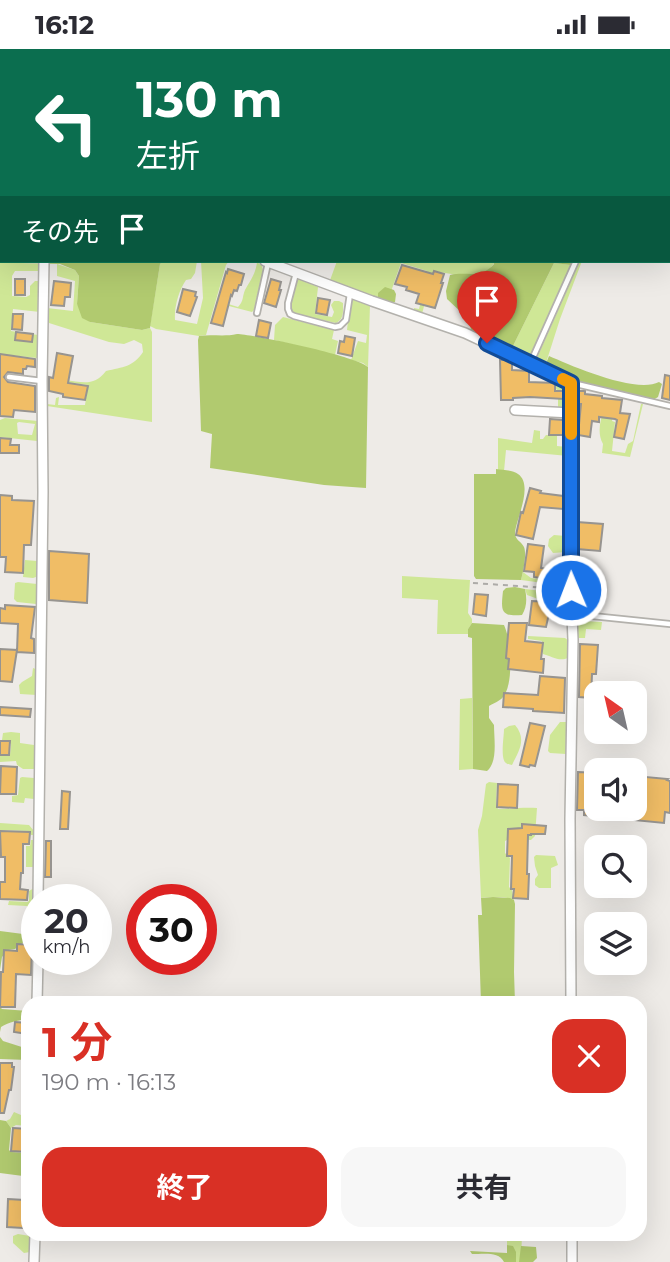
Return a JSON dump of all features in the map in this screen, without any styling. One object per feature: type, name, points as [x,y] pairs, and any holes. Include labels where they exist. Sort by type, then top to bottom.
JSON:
[{"type":"street","points":[[38,884],[44,263]]},
{"type":"street","points":[[272,263],[465,333],[571,383],[571,996]]},
{"type":"street","points":[[515,410],[571,413]]},
{"type":"street","points":[[37,996],[38,975]]},
{"type":"street","points":[[34,1262],[35,1241]]},
{"type":"street","points":[[572,1241],[572,1262]]},
{"type":"lane","points":[[257,313],[267,263]]},
{"type":"lane","points":[[530,364],[575,263]]},
{"type":"lane","points":[[296,273],[288,303],[288,309],[294,316],[340,326],[346,320],[350,293]]},
{"type":"lane","points":[[9,377],[42,381]]},
{"type":"lane","points":[[571,383],[670,406]]},
{"type":"lane","points":[[572,614],[670,624]]},
{"type":"path","points":[[473,583],[571,590]]},
{"type":"green space","points":[[0,263],[40,264],[38,271],[15,271],[12,276],[12,296],[30,295],[30,286],[35,281],[41,281],[40,312],[13,309],[11,331],[38,335],[37,358],[0,354]]},
{"type":"green space","points":[[22,263],[161,263],[150,328],[142,330],[90,322],[82,318],[77,304],[79,276],[75,270],[60,264]]},
{"type":"green space","points":[[197,263],[195,273],[191,279],[186,280],[181,289],[175,320],[197,324],[203,298],[201,263],[228,263],[206,335],[150,326],[160,264]]},
{"type":"green space","points":[[258,263],[263,271],[254,310],[252,312],[225,305],[240,305]]},
{"type":"green space","points":[[336,263],[401,263],[387,303],[329,283]]},
{"type":"green space","points":[[401,263],[494,263],[486,272],[475,275],[433,272],[422,314],[414,311],[414,308],[419,309],[427,271]]},
{"type":"green space","points":[[554,263],[571,265],[530,357],[507,350],[511,350]]},
{"type":"green space","points":[[554,263],[511,350],[472,333],[469,322],[447,299],[450,275],[484,272],[494,264]]},
{"type":"green space","points":[[581,263],[545,366],[536,363]]},
{"type":"green space","points":[[57,264],[75,270],[79,276],[77,304],[90,322],[142,330],[150,328],[152,422],[47,406],[55,405],[56,398],[59,397],[58,405],[85,405],[88,385],[64,382],[65,380],[92,381],[106,371],[131,364],[143,352],[142,344],[134,340],[124,344],[109,342],[49,323],[47,308],[73,311],[75,281],[57,276]]},
{"type":"green space","points":[[296,280],[318,287],[315,314],[332,317],[334,312],[331,305],[334,301],[343,303],[339,321],[336,323],[295,314],[291,307],[291,298]]},
{"type":"green space","points":[[385,287],[394,290],[395,302],[382,302],[378,298],[378,293]]},
{"type":"green space","points":[[354,299],[370,305],[368,367],[351,360],[358,341],[366,343],[367,335],[347,330],[350,303]]},
{"type":"green space","points":[[283,317],[334,330],[332,339],[338,341],[335,355],[274,340],[275,325]]},
{"type":"green space","points":[[237,334],[327,352],[368,367],[366,488],[324,485],[210,468],[212,434],[201,431],[198,340],[199,336]]},
{"type":"green space","points":[[549,356],[620,382],[649,385],[659,382],[662,384],[658,397],[653,400],[572,381],[545,366]]},
{"type":"green space","points":[[542,374],[564,385],[568,409],[558,408],[556,384]]},
{"type":"green space","points":[[641,404],[630,457],[602,453],[600,427],[604,410],[614,409],[612,451],[625,453],[628,444],[633,441]]},
{"type":"green space","points":[[5,418],[38,421],[37,441],[0,437],[0,420]],"holes":[[[17,423],[35,424],[32,435],[18,434]]]},
{"type":"green space","points":[[534,430],[540,431],[540,439],[546,435],[557,436],[557,446],[567,447],[568,456],[506,450],[504,471],[498,470],[498,438],[532,443]]},
{"type":"green space","points":[[496,469],[508,470],[523,479],[523,502],[515,533],[525,550],[521,580],[476,579],[474,576],[474,474],[496,474]]},
{"type":"green space","points":[[554,535],[566,536],[566,552],[553,553],[548,546],[549,539]]},
{"type":"green space","points":[[25,560],[37,561],[36,577],[23,577]]},
{"type":"green space","points":[[563,563],[567,566],[566,586],[521,580],[523,572],[531,578],[556,581],[557,570],[549,568],[550,565]]},
{"type":"green space","points":[[402,576],[470,580],[468,613],[472,623],[468,634],[437,634],[438,600],[402,598]]},
{"type":"green space","points":[[15,583],[37,584],[36,604],[17,602],[14,599]]},
{"type":"green space","points":[[515,587],[525,589],[526,602],[522,615],[509,615],[502,607],[503,591]]},
{"type":"green space","points":[[525,589],[567,594],[567,618],[558,617],[552,604],[527,595]]},
{"type":"green space","points":[[582,621],[602,622],[601,630],[586,629],[585,638],[577,638],[577,626]]},
{"type":"green space","points":[[472,623],[504,625],[510,649],[510,677],[506,692],[501,699],[489,706],[489,718],[494,725],[495,750],[493,762],[487,771],[473,769],[472,638],[468,637],[468,629]]},
{"type":"green space","points":[[528,636],[565,638],[569,641],[568,658],[558,659],[543,654],[542,641],[528,639]]},
{"type":"green space","points":[[33,668],[38,670],[37,695],[20,694],[19,685],[32,676]]},
{"type":"green space","points":[[472,698],[473,769],[459,770],[460,699]]},
{"type":"green space","points":[[560,722],[567,722],[566,754],[550,753],[550,735]]},
{"type":"green space","points":[[515,725],[521,740],[512,765],[506,763],[503,757],[504,729]]},
{"type":"green space","points":[[3,733],[20,733],[20,743],[34,745],[34,769],[23,769],[16,761],[0,762],[0,756],[10,755],[11,744],[8,740],[2,740]]},
{"type":"green space","points":[[22,777],[34,778],[34,799],[25,798],[24,803],[12,802],[12,796],[18,795]]},
{"type":"green space","points":[[497,783],[498,809],[537,808],[535,836],[531,840],[505,841],[505,853],[510,858],[509,887],[514,900],[502,897],[481,898],[478,830],[486,784]]},
{"type":"green space","points":[[0,823],[29,825],[34,835],[29,831],[0,830]]},
{"type":"green space","points":[[31,840],[34,840],[34,867],[26,867],[26,846],[30,846]]},
{"type":"green space","points":[[555,856],[558,865],[551,868],[551,888],[539,888],[535,885],[538,875],[534,857]]},
{"type":"green space","points":[[481,898],[514,900],[515,996],[481,996],[478,915],[482,915]]},
{"type":"green space","points":[[9,901],[21,902],[21,906],[8,905]]},
{"type":"green space","points":[[0,931],[21,934],[21,944],[8,950],[2,957],[0,970]]},
{"type":"green space","points":[[0,1007],[21,1010],[21,1020],[4,1025],[0,1032]]},
{"type":"green space","points":[[0,1037],[3,1041],[21,1047],[21,1060],[0,1059]]},
{"type":"green space","points":[[14,1112],[21,1115],[21,1125],[11,1128],[6,1121]]},
{"type":"green space","points":[[0,1120],[6,1121],[11,1128],[9,1150],[21,1153],[21,1176],[0,1173]]},
{"type":"green space","points":[[21,1234],[21,1241],[30,1241],[30,1252],[24,1253],[13,1243],[13,1236]]},
{"type":"green space","points":[[507,1241],[522,1241],[521,1262],[515,1262],[511,1247],[507,1245]]},
{"type":"green space","points":[[507,1245],[513,1246],[516,1262],[504,1262],[495,1255],[472,1254],[470,1251],[507,1253]]},
{"type":"green space","points":[[521,1246],[536,1247],[537,1258],[533,1262],[519,1262]]},
{"type":"building","points":[[402,265],[433,274],[434,271],[444,274],[435,308],[416,303],[419,294],[395,284]]},
{"type":"building","points":[[228,269],[244,274],[241,285],[231,295],[223,326],[211,323]]},
{"type":"building","points":[[15,279],[25,279],[25,295],[15,295]]},
{"type":"building","points":[[271,279],[281,282],[276,307],[264,303]]},
{"type":"building","points":[[54,281],[71,283],[70,297],[65,297],[64,306],[51,305]]},
{"type":"building","points":[[183,289],[196,292],[197,297],[190,316],[177,312]]},
{"type":"building","points":[[318,298],[330,300],[327,315],[316,313]]},
{"type":"building","points":[[13,314],[23,314],[22,330],[12,329]]},
{"type":"building","points":[[485,317],[496,321],[491,331],[481,326]]},
{"type":"building","points":[[259,320],[271,323],[268,338],[256,336]]},
{"type":"building","points":[[16,332],[33,334],[32,342],[15,340]]},
{"type":"building","points":[[345,336],[355,338],[352,356],[338,353],[340,341],[344,342]]},
{"type":"building","points":[[57,353],[73,356],[68,383],[88,386],[85,400],[63,397],[63,394],[49,391],[49,377],[53,378]]},
{"type":"building","points":[[0,354],[35,359],[35,367],[27,366],[23,369],[23,374],[8,372],[4,377],[8,382],[35,386],[35,412],[14,410],[13,417],[0,416]]},
{"type":"building","points":[[500,360],[512,363],[512,370],[529,371],[529,382],[555,383],[555,391],[564,391],[564,399],[530,397],[501,400]]},
{"type":"building","points":[[665,375],[670,376],[670,400],[662,398]]},
{"type":"building","points":[[578,391],[622,400],[620,413],[630,414],[624,439],[614,437],[617,420],[599,417],[599,422],[592,421],[590,437],[578,435],[581,404],[578,404]]},
{"type":"building","points":[[550,419],[563,420],[563,435],[549,435]]},
{"type":"building","points":[[0,438],[11,439],[10,445],[19,445],[19,453],[0,453]]},
{"type":"building","points":[[530,488],[541,491],[540,493],[563,496],[563,509],[540,507],[533,539],[516,535]]},
{"type":"building","points":[[0,495],[12,496],[12,500],[34,501],[31,545],[24,545],[23,573],[5,572],[6,557],[0,557]]},
{"type":"building","points":[[577,522],[603,524],[600,551],[577,549]]},
{"type":"building","points":[[528,544],[544,546],[541,568],[555,570],[553,580],[534,577],[534,572],[524,571]]},
{"type":"building","points":[[49,551],[89,554],[87,603],[49,600]]},
{"type":"building","points":[[475,594],[488,595],[486,616],[473,614]]},
{"type":"building","points":[[532,601],[548,602],[547,608],[550,609],[546,627],[529,625]]},
{"type":"building","points":[[5,605],[35,607],[31,638],[34,639],[34,653],[17,652],[18,624],[0,623],[0,608],[5,609]]},
{"type":"building","points":[[509,623],[527,623],[525,641],[543,643],[543,673],[508,669],[509,659],[506,658]]},
{"type":"building","points":[[580,644],[598,645],[596,674],[592,674],[592,681],[584,681],[584,697],[579,697]]},
{"type":"building","points":[[0,649],[17,650],[12,682],[0,681]]},
{"type":"building","points":[[540,676],[565,678],[564,713],[503,707],[504,693],[538,695]]},
{"type":"building","points":[[0,707],[31,709],[30,717],[0,715]]},
{"type":"building","points":[[530,723],[545,726],[535,766],[529,767],[520,765]]},
{"type":"building","points":[[0,741],[10,741],[9,755],[0,755]]},
{"type":"building","points":[[1,766],[17,767],[16,794],[0,794]]},
{"type":"building","points":[[578,772],[584,772],[584,810],[577,810]]},
{"type":"building","points":[[647,777],[670,781],[670,813],[665,812],[664,823],[644,821],[647,821]]},
{"type":"building","points":[[498,784],[518,785],[517,808],[497,807]]},
{"type":"building","points":[[62,791],[70,792],[68,829],[60,829]]},
{"type":"building","points":[[522,824],[546,826],[545,834],[528,835],[528,899],[513,898],[512,856],[507,856],[508,829],[522,828]]},
{"type":"building","points":[[0,831],[30,832],[29,844],[23,844],[21,900],[0,899],[0,882],[5,882],[5,857],[1,857]]},
{"type":"building","points":[[46,841],[51,841],[51,877],[45,877]]},
{"type":"building","points":[[17,944],[21,944],[21,974],[16,974],[15,1007],[0,1007],[4,950],[17,951]]},
{"type":"building","points":[[15,1022],[21,1022],[21,1033],[14,1032]]},
{"type":"building","points":[[0,1063],[12,1063],[14,1067],[4,1113],[0,1113]]},
{"type":"building","points":[[13,1128],[21,1129],[21,1152],[11,1151]]},
{"type":"building","points":[[8,1199],[21,1200],[21,1228],[7,1227]]},
{"type":"slow traffic","points":[[563,379],[571,383],[571,434]]},
{"type":"route","points":[[487,343],[571,383],[571,590]]}]
